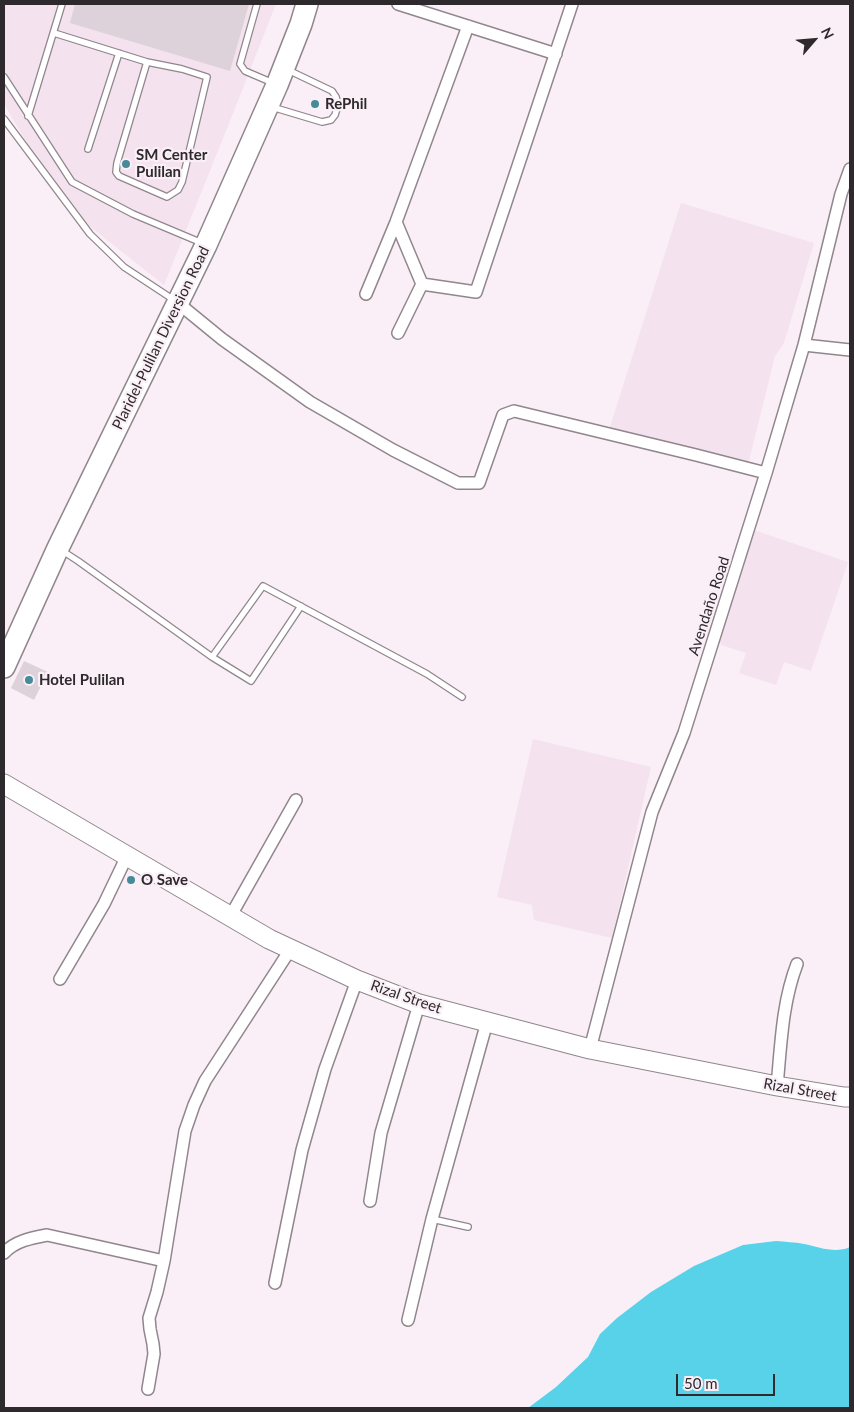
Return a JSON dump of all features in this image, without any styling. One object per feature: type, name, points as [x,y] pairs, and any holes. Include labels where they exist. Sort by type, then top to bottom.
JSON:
[{"type":"highway","name":"Plaridel-Pulilan Diversion Road","points":[[4,667],[58,548],[206,245],[268,105],[301,24],[307,4]]},
{"type":"main road","name":"Rizal Street","points":[[4,784],[230,917],[290,950],[357,980],[418,1004],[590,1049],[776,1086],[850,1097]]},
{"type":"street","points":[[398,4],[556,54]]},
{"type":"street","points":[[422,284],[476,292],[572,4]]},
{"type":"street","points":[[366,294],[396,222],[468,26]]},
{"type":"street","name":"Avendaño Road","points":[[590,1049],[652,812],[684,733],[766,473],[804,345],[842,194],[850,170]]},
{"type":"street","points":[[396,222],[422,284],[398,333]]},
{"type":"street","points":[[178,303],[222,340],[310,402],[393,450],[458,483],[479,483],[503,415],[514,412],[696,454],[766,473]]},
{"type":"street","points":[[804,345],[850,350]]},
{"type":"street","points":[[230,917],[296,800]]},
{"type":"street","points":[[60,979],[104,904],[127,856]]},
{"type":"street","points":[[148,1389],[154,1354],[149,1318],[164,1261],[185,1131],[205,1081],[290,950]]},
{"type":"street","points":[[776,1086],[786,1001],[790,982],[797,964]]},
{"type":"street","points":[[274,1283],[302,1150],[325,1069],[357,980]]},
{"type":"street","points":[[370,1201],[381,1134],[418,1004]]},
{"type":"street","points":[[408,1320],[432,1219],[487,1022]]},
{"type":"street","points":[[4,1253],[9,1248],[28,1239],[47,1235],[164,1261]]},
{"type":"lane","points":[[28,116],[62,4]]},
{"type":"lane","points":[[257,4],[240,64],[244,71],[280,76],[332,91],[338,105],[335,115],[330,120],[322,122],[268,105]]},
{"type":"lane","points":[[54,33],[147,62],[182,69],[208,77],[182,182],[178,190],[167,197],[119,176],[116,172],[147,62]]},
{"type":"lane","points":[[88,149],[119,53]]},
{"type":"lane","points":[[4,76],[72,182],[132,214],[206,245]]},
{"type":"lane","points":[[4,119],[90,234],[124,268],[178,303]]},
{"type":"lane","points":[[58,548],[212,657],[250,680],[301,606]]},
{"type":"lane","points":[[212,657],[263,586],[427,674],[462,697]]},
{"type":"lane","points":[[432,1219],[468,1227]]},
{"type":"shaded area","name":"SM Center Pulilan","points":[[4,4],[276,4],[164,285],[64,206],[4,104]]},
{"type":"shaded area","points":[[681,203],[814,243],[784,343],[775,356],[747,469],[609,430]]},
{"type":"shaded area","points":[[748,528],[848,562],[811,671],[784,662],[776,685],[739,673],[746,653],[721,645],[715,630]]},
{"type":"shaded area","points":[[533,739],[651,767],[612,938],[534,920],[532,905],[497,897]]},
{"type":"water","points":[[776,1241],[801,1243],[833,1250],[850,1247],[850,1408],[528,1408],[556,1387],[588,1357],[600,1334],[617,1318],[651,1292],[694,1266],[743,1245]]},
{"type":"building","points":[[75,4],[249,4],[230,71],[70,23]]},
{"type":"building","name":"Hotel Pulilan","points":[[24,661],[48,672],[34,700],[11,688]]},
{"type":"place","name":"RePhil","points":[[315,104]]},
{"type":"place","name":"SM Center Pulilan","points":[[126,164]]},
{"type":"place","name":"Hotel Pulilan","points":[[29,680]]},
{"type":"place","name":"O Save","points":[[131,880]]}]
